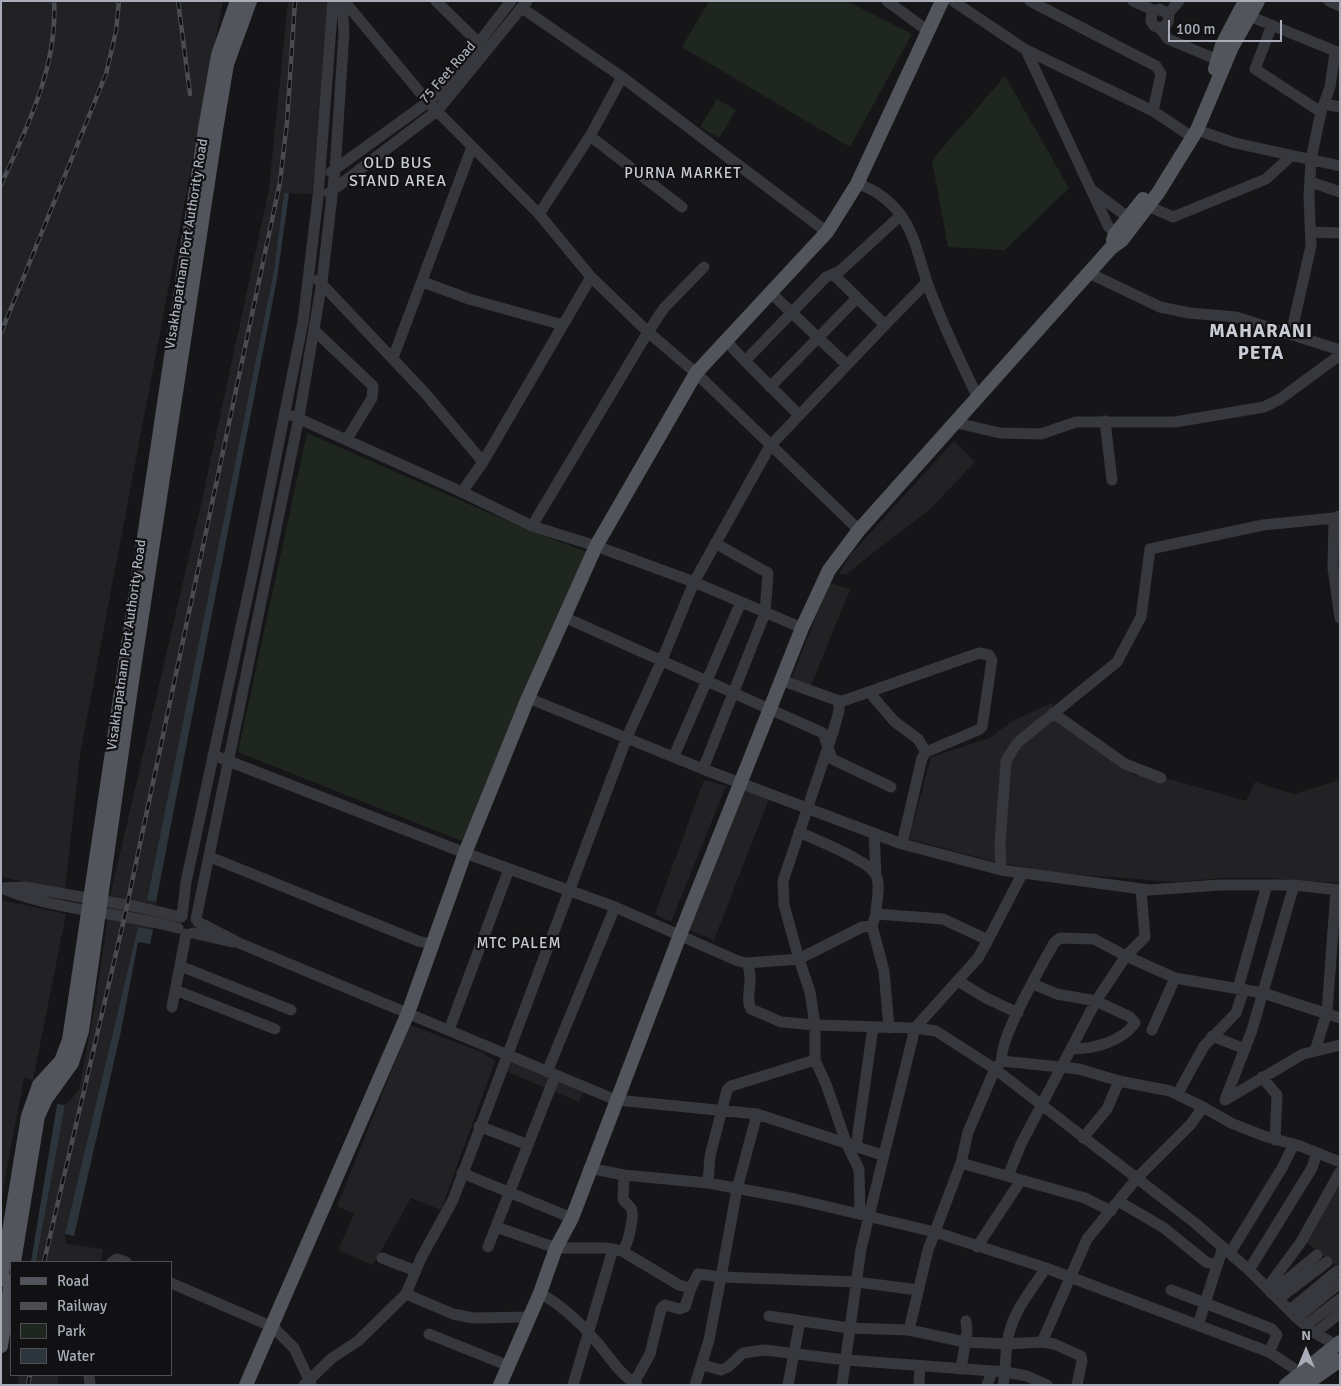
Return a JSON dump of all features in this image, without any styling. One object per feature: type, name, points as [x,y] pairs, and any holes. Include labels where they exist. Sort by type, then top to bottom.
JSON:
[{"type":"main road","name":"Visakhapatnam Port Authority Road","points":[[14,1261],[38,1116],[46,1099],[72,1063],[79,1044],[95,905],[204,129],[218,56],[237,1]]},
{"type":"main road","name":"Visakhapatnam Port Authority Road","points":[[1,1280],[28,1116],[42,1080],[64,1056],[95,905],[220,101],[230,57],[250,1]]},
{"type":"main road","points":[[246,1385],[273,1327],[408,1013],[434,945],[465,853],[528,698],[596,546],[696,373],[827,232],[857,184],[942,1]]},
{"type":"main road","points":[[500,1385],[540,1293],[556,1248],[572,1218],[589,1168],[740,782],[802,628],[829,570],[859,530],[957,423],[1116,241],[1192,131],[1222,45],[1244,1]]},
{"type":"main road","points":[[1131,220],[1148,206],[1192,131],[1232,47],[1258,1]]},
{"type":"main road","points":[[1,1346],[10,1288]]},
{"type":"main road","points":[[1306,1379],[1338,1344]]},
{"type":"main road","points":[[1286,1385],[1306,1379],[1340,1360]]},
{"type":"street","points":[[188,924],[186,882],[303,322],[320,177],[333,1]]},
{"type":"street","points":[[343,1],[428,102],[539,214],[591,277],[648,332],[696,373],[859,530]]},
{"type":"street","points":[[172,1007],[188,924],[210,857],[299,418],[314,330],[334,192],[344,33],[343,1]]},
{"type":"street","points":[[436,1],[483,47]]},
{"type":"street","points":[[887,1],[928,31]]},
{"type":"street","points":[[953,1],[1026,50],[1192,131],[1235,143],[1340,166]]},
{"type":"street","points":[[1030,1],[1156,66],[1161,74],[1153,111]]},
{"type":"street","points":[[1133,1],[1155,10],[1163,10],[1168,14]]},
{"type":"street","points":[[1160,28],[1168,22],[1168,14],[1179,1]]},
{"type":"street","points":[[1329,1],[1340,6]]},
{"type":"street","name":"75 Feet Road","points":[[334,192],[438,110],[483,47],[508,2]]},
{"type":"street","points":[[525,4],[827,232]]},
{"type":"street","name":"75 Feet Road","points":[[320,177],[335,170],[428,102],[443,89],[525,4]]},
{"type":"street","points":[[1155,10],[1151,15],[1151,21],[1154,26],[1160,28],[1168,39],[1218,60]]},
{"type":"street","points":[[1249,16],[1338,52],[1336,72],[1323,108],[1311,159],[1309,196],[1311,246],[1292,334]]},
{"type":"street","points":[[1272,25],[1255,69],[1323,108],[1340,107]]},
{"type":"street","points":[[1026,50],[1116,241]]},
{"type":"street","points":[[539,214],[590,136],[622,77]]},
{"type":"street","points":[[590,136],[682,207]]},
{"type":"street","points":[[393,358],[472,147]]},
{"type":"street","points":[[1148,206],[1173,217],[1266,179],[1291,156]]},
{"type":"street","points":[[1311,182],[1340,192]]},
{"type":"street","points":[[857,184],[870,188],[883,197],[901,215],[914,239],[926,282],[949,339],[978,398]]},
{"type":"street","points":[[1090,188],[1131,220]]},
{"type":"street","points":[[318,197],[334,192]]},
{"type":"street","points":[[745,361],[826,277],[834,274],[901,215]]},
{"type":"street","points":[[1311,232],[1340,233]]},
{"type":"street","points":[[532,526],[648,332],[664,308],[704,267]]},
{"type":"street","points":[[1090,273],[1160,307],[1189,313],[1236,316],[1340,350]]},
{"type":"street","points":[[309,274],[322,282],[393,358],[483,462]]},
{"type":"street","points":[[834,274],[856,299],[885,325]]},
{"type":"street","points":[[462,492],[483,462],[591,277]]},
{"type":"street","points":[[423,282],[470,299],[563,325]]},
{"type":"street","points":[[172,1283],[273,1327],[294,1348],[308,1383],[332,1358],[358,1341],[406,1294],[453,1200],[506,1054],[627,737],[662,660],[694,582],[770,446],[926,282]]},
{"type":"street","points":[[772,293],[846,364]]},
{"type":"street","points":[[770,388],[856,299]]},
{"type":"street","points":[[314,330],[373,386],[372,398],[347,439]]},
{"type":"street","points":[[725,340],[770,388],[799,415]]},
{"type":"street","points":[[957,423],[1000,433],[1041,434],[1076,422],[1175,422],[1264,407],[1280,399],[1340,355]]},
{"type":"street","points":[[284,414],[299,418],[347,439],[532,526],[596,546],[694,582],[802,628]]},
{"type":"street","points":[[1105,421],[1112,480]]},
{"type":"street","points":[[1000,870],[1006,761],[1017,743],[1118,662],[1141,617],[1150,549],[1263,525],[1337,517],[1333,568],[1340,618]]},
{"type":"street","points":[[703,769],[765,613],[768,573],[715,543]]},
{"type":"street","points":[[674,756],[740,602]]},
{"type":"street","points":[[564,617],[823,733],[832,759],[891,787]]},
{"type":"street","points":[[781,680],[839,701],[980,653],[990,656],[992,660],[982,727],[926,752],[922,758],[902,844]]},
{"type":"street","points":[[869,692],[894,721],[918,739],[926,752]]},
{"type":"street","points":[[528,698],[703,769],[874,834],[902,844],[1000,870],[1141,890],[1220,885],[1294,886],[1338,890],[1327,1012],[1315,1051]]},
{"type":"street","points":[[839,701],[839,711],[782,889],[799,959],[810,992],[814,1025],[815,1060],[852,1146],[860,1177],[864,1213]]},
{"type":"street","points":[[1053,713],[1125,764],[1161,778]]},
{"type":"street","points":[[213,755],[465,853],[615,907],[738,961],[747,963],[799,959],[862,927],[872,926]]},
{"type":"street","points":[[799,832],[834,847],[873,870],[876,875]]},
{"type":"street","points":[[874,834],[876,914],[872,926],[884,971],[889,1028]]},
{"type":"street","points":[[210,857],[418,941],[434,945]]},
{"type":"street","points":[[449,1030],[509,869]]},
{"type":"street","points":[[842,1385],[857,1282],[864,1213],[902,1087],[915,1028],[980,954],[1022,874]]},
{"type":"street","points":[[1178,1093],[1212,1036],[1236,1013],[1267,886]]},
{"type":"street","points":[[1214,1112],[1224,1100],[1245,1049],[1294,886]]},
{"type":"street","points":[[2,888],[24,897],[95,905],[188,924],[227,942],[239,943],[616,1100],[722,1109],[757,1114],[882,1155]]},
{"type":"street","points":[[1008,1176],[1041,1105],[1064,1066],[1071,1048],[1096,1002],[1126,956],[1145,937],[1141,890]]},
{"type":"street","points":[[488,1247],[528,1145],[551,1074],[615,907]]},
{"type":"street","points":[[876,914],[943,919],[954,922],[988,940]]},
{"type":"street","points":[[910,1330],[928,1250],[961,1163],[968,1132],[998,1065],[1002,1050],[1018,1013],[1054,943],[1060,938],[1094,939],[1126,956],[1176,978],[1263,993],[1339,1014]]},
{"type":"street","points":[[747,963],[752,978],[748,1000],[751,1009],[781,1022],[814,1025],[915,1028],[936,1031],[998,1065],[1041,1105],[1137,1178],[1226,1250],[1315,1333],[1338,1344]]},
{"type":"street","points":[[180,966],[291,1010]]},
{"type":"street","points":[[1152,1030],[1176,978]]},
{"type":"street","points":[[958,981],[986,998],[1018,1013]]},
{"type":"street","points":[[1033,984],[1057,994],[1096,1002],[1130,1017],[1135,1022],[1127,1032],[1095,1048],[1071,1048]]},
{"type":"street","points":[[175,990],[275,1029]]},
{"type":"street","points":[[852,1146],[873,1027]]},
{"type":"street","points":[[1212,1036],[1245,1049]]},
{"type":"street","points":[[1224,1100],[1303,1054],[1340,1045]]},
{"type":"street","points":[[708,1184],[710,1156],[727,1090],[731,1086],[815,1060]]},
{"type":"street","points":[[998,1065],[1064,1066],[1119,1081],[1178,1093],[1231,1123],[1340,1162]]},
{"type":"street","points":[[1262,1077],[1277,1095],[1276,1140]]},
{"type":"street","points":[[1083,1138],[1107,1109],[1119,1081]]},
{"type":"street","points":[[1042,1342],[1087,1239],[1137,1178],[1191,1124],[1203,1107]]},
{"type":"street","points":[[695,1385],[710,1340],[737,1189],[757,1114]]},
{"type":"street","points":[[479,1126],[528,1145]]},
{"type":"street","points":[[1198,1325],[1216,1265],[1282,1168],[1294,1144]]},
{"type":"street","points":[[1249,1270],[1312,1168],[1318,1153]]},
{"type":"street","points":[[961,1163],[1085,1198],[1111,1211]]},
{"type":"street","points":[[589,1168],[624,1175],[737,1189],[864,1213],[935,1232],[1046,1268],[1070,1279],[1269,1352],[1306,1379]]},
{"type":"street","points":[[1272,1293],[1340,1172]]},
{"type":"street","points":[[462,1173],[572,1218]]},
{"type":"street","points":[[573,1385],[587,1332],[618,1250],[628,1244],[632,1214],[630,1207],[623,1199],[624,1175]]},
{"type":"street","points":[[977,1247],[1021,1180]]},
{"type":"street","points":[[1118,1200],[1164,1228],[1206,1262],[1216,1265]]},
{"type":"street","points":[[496,1226],[556,1248],[618,1250],[679,1285],[691,1288]]},
{"type":"street","points":[[1298,1317],[1338,1272],[1301,1242]]},
{"type":"street","points":[[382,1258],[416,1271]]},
{"type":"street","points":[[1272,1293],[1322,1259]]},
{"type":"street","points":[[1003,1385],[1011,1324],[1026,1294],[1046,1268]]},
{"type":"street","points":[[540,1293],[558,1304],[587,1332],[616,1369],[635,1384],[650,1354],[661,1309],[665,1305],[680,1309],[685,1307],[698,1274],[721,1277],[857,1282],[918,1290]]},
{"type":"street","points":[[1298,1317],[1340,1283]]},
{"type":"street","points":[[1171,1290],[1204,1301],[1272,1329],[1277,1335],[1269,1352]]},
{"type":"street","points":[[406,1294],[453,1314],[473,1318],[530,1317]]},
{"type":"street","points":[[1298,1317],[1340,1299]]},
{"type":"street","points":[[1315,1333],[1340,1313]]},
{"type":"street","points":[[769,1316],[849,1328],[910,1330],[965,1342],[1007,1344],[1042,1342],[1054,1344],[1081,1356],[1082,1361],[1077,1385]]},
{"type":"street","points":[[788,1385],[800,1320]]},
{"type":"street","points":[[961,1369],[967,1332],[966,1321]]},
{"type":"street","points":[[429,1334],[509,1366]]},
{"type":"street","points":[[702,1365],[721,1370],[728,1367],[743,1353],[765,1350],[846,1360],[1006,1372],[1027,1376],[1047,1385]]},
{"type":"street","points":[[919,1385],[920,1366]]},
{"type":"street","points":[[987,1385],[992,1372]]},
{"type":"shaded area","points":[[1,1],[223,1],[80,754],[65,890],[1,877]]},
{"type":"shaded area","points":[[288,1],[328,1],[312,194],[284,193],[274,270],[147,900],[156,902],[153,930],[138,927],[65,1234],[66,1244],[103,1249],[101,1261],[36,1261],[65,1105],[79,1090],[96,999],[112,888],[202,500],[269,189]]},
{"type":"shaded area","points":[[954,441],[975,462],[929,510],[846,574],[839,574],[850,555]]},
{"type":"shaded area","points":[[829,583],[850,589],[810,688],[790,682]]},
{"type":"shaded area","points":[[1052,703],[1057,723],[1134,775],[1173,780],[1246,801],[1255,782],[1294,794],[1340,780],[1340,883],[1268,878],[1225,878],[1174,882],[1050,872],[992,861],[909,839],[931,757],[990,738],[1012,721]]},
{"type":"shaded area","points":[[704,780],[726,786],[671,922],[655,914]]},
{"type":"shaded area","points":[[744,788],[770,796],[714,940],[689,930]]},
{"type":"shaded area","points":[[1,900],[66,914],[33,1080],[24,1078],[1,1200]]},
{"type":"shaded area","points":[[410,1025],[481,1052],[495,1061],[441,1210],[411,1198],[373,1265],[338,1250],[354,1214],[337,1206]]},
{"type":"shaded area","points":[[507,1060],[583,1092],[579,1102],[503,1070]]},
{"type":"shaded area","points":[[1340,1180],[1340,1269],[1306,1242]]},
{"type":"shaded area","points":[[19,1376],[59,1376],[57,1385],[18,1385]]},
{"type":"green space","points":[[709,1],[847,1],[912,34],[850,147],[682,47]]},
{"type":"green space","points":[[1005,76],[1069,188],[1005,250],[948,247],[932,160]]},
{"type":"green space","points":[[717,99],[736,110],[719,138],[700,127]]},
{"type":"green space","points":[[307,433],[528,530],[587,552],[462,841],[238,752]]},
{"type":"water","points":[[284,193],[289,193],[277,279],[156,902],[147,900],[274,270]]},
{"type":"water","points":[[138,927],[153,930],[150,944],[138,942],[121,1031],[74,1236],[65,1234]]},
{"type":"water","points":[[57,1104],[65,1105],[36,1261],[31,1261]]},
{"type":"railway","points":[[1,185],[39,96],[46,72],[54,25],[54,1]]},
{"type":"railway","points":[[1,333],[106,74],[116,31],[119,1]]},
{"type":"railway","points":[[178,1],[190,94]]},
{"type":"railway","points":[[44,1261],[125,915],[280,182],[287,122],[295,1]]},
{"type":"railway","points":[[28,1385],[30,1376]]},
{"type":"district","name":"OLD BUS STAND AREA","points":[[398,173]]},
{"type":"district","name":"PURNA MARKET","points":[[683,174]]},
{"type":"district","name":"MAHARANI PETA","points":[[1261,343]]},
{"type":"district","name":"MTC PALEM","points":[[519,944]]}]
